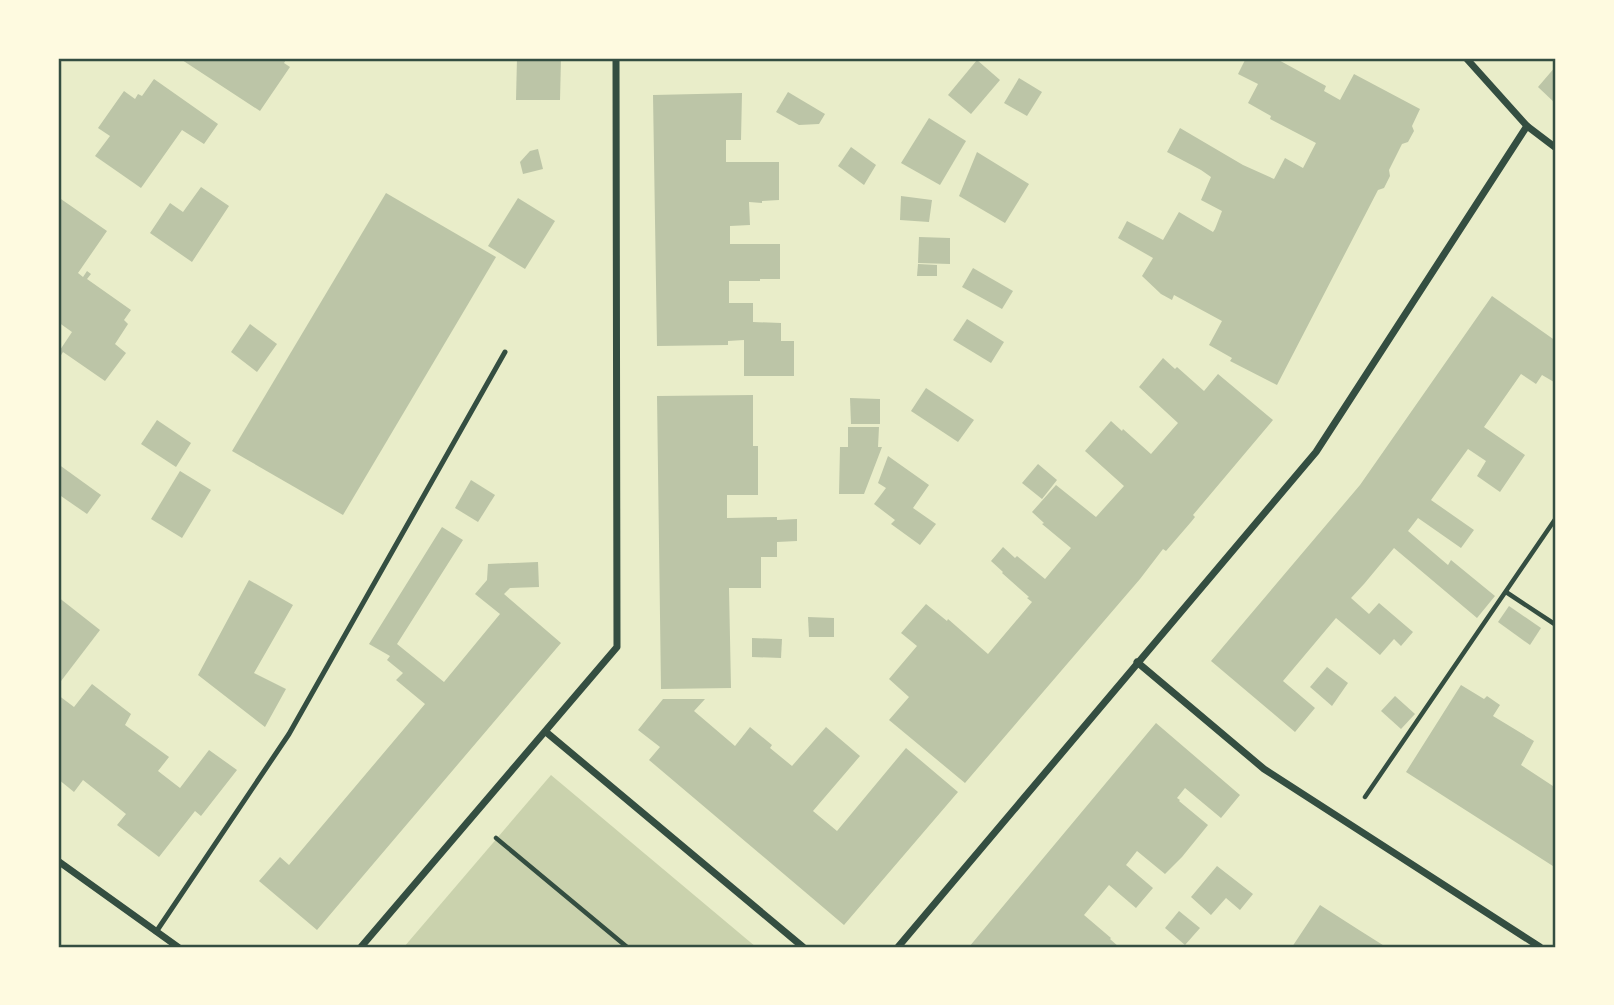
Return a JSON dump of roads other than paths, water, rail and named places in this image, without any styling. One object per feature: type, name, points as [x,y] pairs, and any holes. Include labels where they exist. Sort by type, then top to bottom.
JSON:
[{"type":"street","points":[[361,947],[617,647],[616,58]]},
{"type":"street","points":[[1466,58],[1527,126],[1556,148]]},
{"type":"street","points":[[898,947],[1315,452],[1527,126]]},
{"type":"street","points":[[1137,662],[1264,769],[1540,947]]},
{"type":"street","points":[[546,732],[803,947]]},
{"type":"street","points":[[58,861],[178,947]]},
{"type":"lane","points":[[156,932],[289,734],[505,352]]}]
